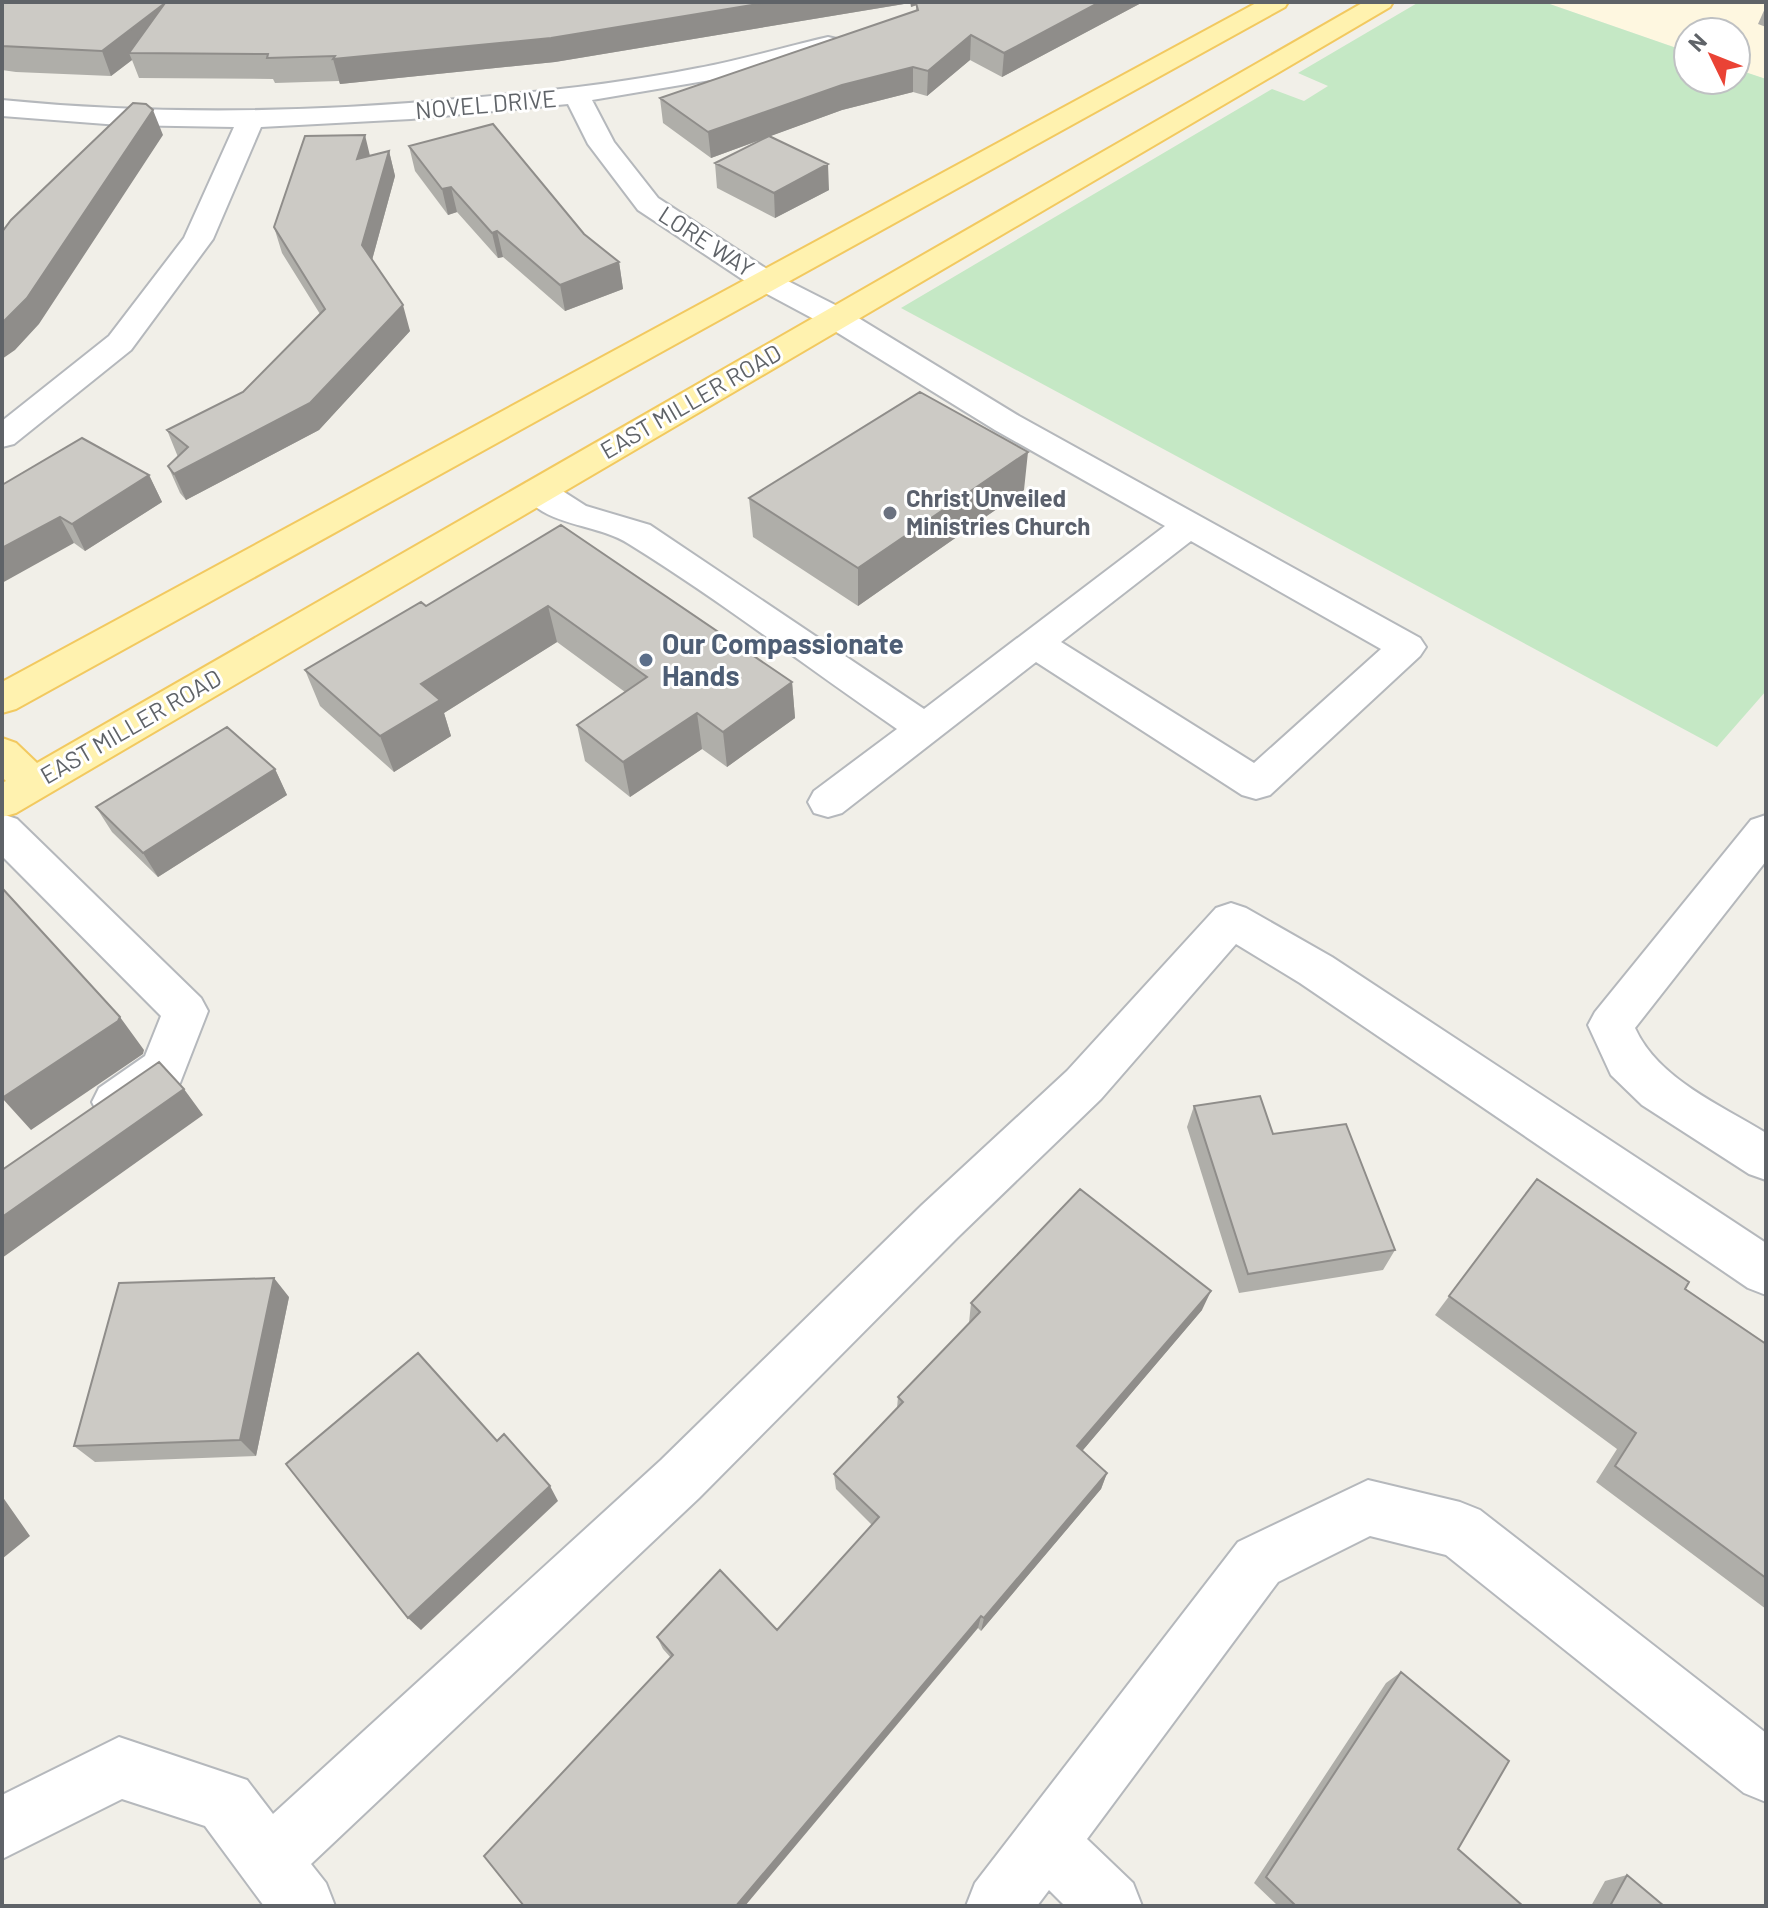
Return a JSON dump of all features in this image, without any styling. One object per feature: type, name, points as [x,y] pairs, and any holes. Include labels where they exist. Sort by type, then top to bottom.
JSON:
[{"type":"main road","points":[[2,699],[1276,2]]},
{"type":"main road","name":"EAST MILLER ROAD","points":[[18,792],[1381,2]]},
{"type":"main road","points":[[2,753],[18,792]]},
{"type":"street","name":"NOVEL DRIVE","points":[[2,108],[83,117],[251,119],[375,115],[577,96],[687,79],[786,57],[847,38]]},
{"type":"street","name":"LORE WAY","points":[[577,96],[602,144],[648,204],[765,281],[836,318],[1007,423],[1407,647],[1256,784],[1035,643]]},
{"type":"street","points":[[2,437],[120,343],[198,239],[251,119]]},
{"type":"street","points":[[538,491],[574,514],[638,533],[925,729]]},
{"type":"street","points":[[828,802],[1188,526]]},
{"type":"street","points":[[2,830],[185,1011],[164,1069],[77,1129]]},
{"type":"street","points":[[1766,831],[1611,1025],[1627,1061],[1659,1091],[1766,1159]]},
{"type":"street","points":[[2,1828],[119,1768],[225,1802],[286,1883],[680,1479],[940,1221],[1084,1085],[1231,920],[1316,970],[1766,1271]]},
{"type":"street","points":[[998,1906],[1258,1562],[1368,1508],[1460,1530],[1766,1771]]},
{"type":"street","points":[[1046,1842],[1110,1906]]},
{"type":"shaded area","points":[[1544,2],[1766,2],[1766,79],[1752,74],[1752,16],[1672,16],[1672,46]]},
{"type":"green space","points":[[1419,2],[1544,2],[1672,46],[1672,96],[1752,96],[1752,74],[1766,79],[1766,691],[1717,747],[901,308],[1272,89],[1304,101],[1328,86],[1298,73]]},
{"type":"building","points":[[2,2],[770,2],[551,38],[333,59],[335,56],[267,58],[268,54],[129,53],[165,3],[102,51],[2,46]]},
{"type":"building","points":[[1100,2],[1004,53],[971,35],[928,71],[913,67],[842,85],[708,132],[660,98],[918,10],[916,3]]},
{"type":"building","points":[[133,103],[146,104],[153,110],[27,298],[2,323],[2,232]]},
{"type":"building","points":[[493,124],[584,234],[619,262],[560,285],[497,231],[492,233],[451,187],[442,189],[409,146]]},
{"type":"building","points":[[365,135],[357,159],[389,151],[362,245],[403,305],[310,403],[174,474],[168,466],[188,447],[167,430],[243,392],[325,309],[274,227],[305,136]]},
{"type":"building","points":[[769,136],[828,164],[774,193],[715,163]]},
{"type":"building","points":[[920,392],[1028,452],[858,568],[749,498]]},
{"type":"building","points":[[82,438],[149,475],[72,524],[60,517],[2,548],[2,485]]},
{"type":"building","points":[[561,525],[792,682],[723,732],[697,713],[623,762],[577,725],[647,677],[548,606],[421,684],[440,700],[380,736],[305,670],[421,602],[426,606]]},
{"type":"building","points":[[227,727],[275,769],[143,853],[96,807]]},
{"type":"building","points":[[2,888],[120,1017],[2,1098]]},
{"type":"building","points":[[159,1062],[184,1089],[2,1217],[2,1170]]},
{"type":"building","points":[[1260,1096],[1273,1134],[1346,1124],[1395,1250],[1248,1274],[1194,1106]]},
{"type":"building","points":[[1537,1179],[1689,1282],[1685,1289],[1766,1344],[1766,1578],[1615,1466],[1636,1433],[1449,1296]]},
{"type":"building","points":[[1080,1189],[1211,1291],[1077,1446],[1107,1473],[984,1618],[981,1616],[736,1906],[524,1906],[484,1856],[673,1655],[657,1637],[720,1570],[777,1630],[879,1517],[834,1474],[903,1402],[898,1397],[980,1312],[971,1303]]},
{"type":"building","points":[[274,1278],[240,1440],[74,1446],[119,1283]]},
{"type":"building","points":[[418,1353],[497,1441],[504,1434],[550,1486],[408,1618],[286,1464]]},
{"type":"building","points":[[1401,1672],[1509,1761],[1458,1849],[1523,1906],[1296,1906],[1266,1877]]},
{"type":"building","points":[[1627,1875],[1664,1906],[1610,1906]]},
{"type":"place","name":"Christ Unveiled Ministries Church","points":[[890,513]]},
{"type":"place","name":"Our Compassionate Hands","points":[[646,660]]}]
